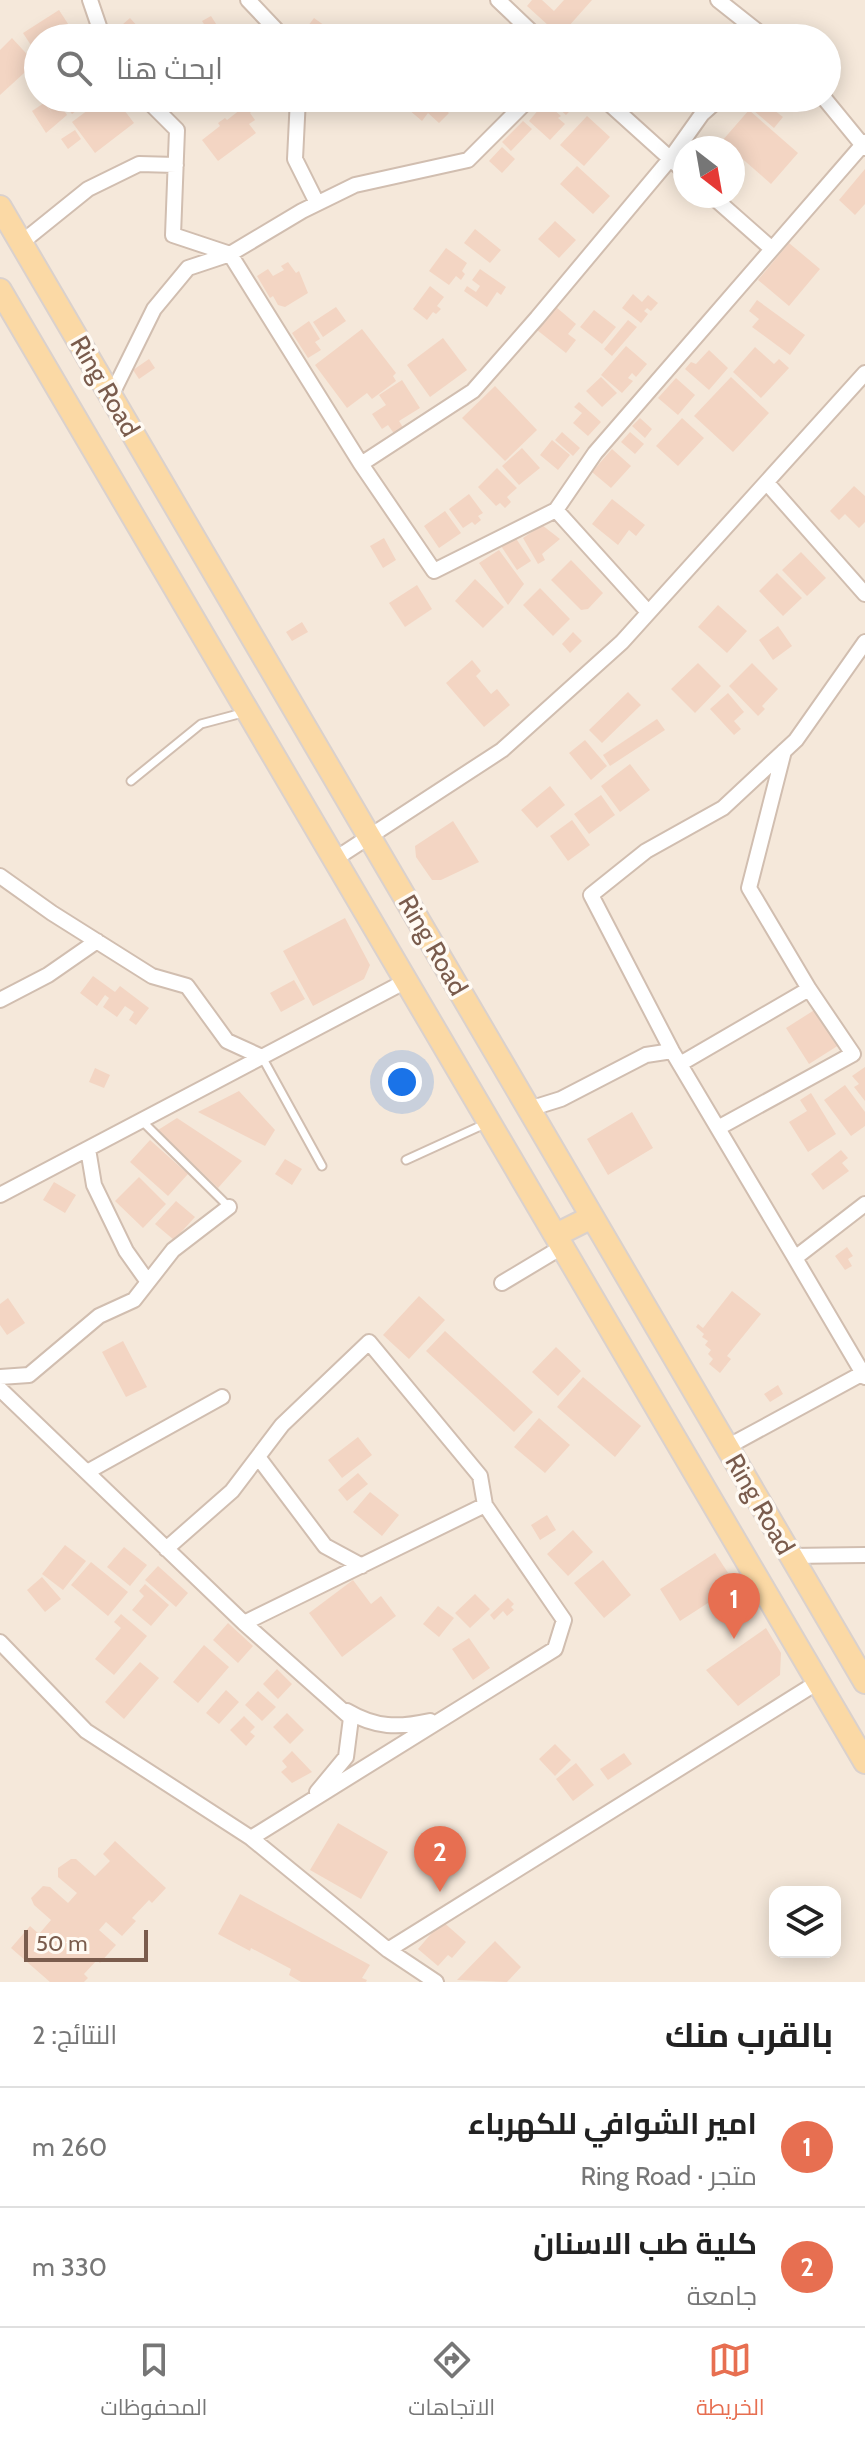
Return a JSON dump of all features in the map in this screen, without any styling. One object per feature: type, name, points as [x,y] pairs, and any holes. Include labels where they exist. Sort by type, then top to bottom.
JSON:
[{"type":"main road","name":"Ring Road","points":[[0,207],[865,1682]]},
{"type":"main road","name":"Ring Road","points":[[0,290],[865,1762]]},
{"type":"main road","points":[[559,1241],[592,1217]]},
{"type":"street","points":[[90,0],[98,24]]},
{"type":"street","points":[[248,0],[271,24]]},
{"type":"street","points":[[498,0],[523,24]]},
{"type":"street","points":[[718,0],[748,24]]},
{"type":"street","points":[[159,112],[177,130],[173,235],[230,254],[361,464],[434,571],[556,510],[595,453],[864,145],[836,112]]},
{"type":"street","points":[[297,112],[295,159],[317,203]]},
{"type":"street","points":[[111,396],[154,309],[188,268],[230,254],[317,203],[355,185],[468,160],[516,112]]},
{"type":"street","points":[[618,112],[673,162]]},
{"type":"street","points":[[361,464],[473,391],[670,159],[704,112]]},
{"type":"street","points":[[21,243],[88,189],[139,164],[176,165]]},
{"type":"street","points":[[726,208],[772,249]]},
{"type":"street","points":[[335,859],[502,750],[622,642],[865,373]]},
{"type":"street","points":[[767,483],[865,594]]},
{"type":"street","points":[[556,510],[648,612]]},
{"type":"street","points":[[727,1447],[864,1374],[676,1057],[591,895],[646,851],[723,808],[796,740],[865,642]]},
{"type":"street","points":[[718,1128],[853,1054],[809,989],[749,888],[784,751]]},
{"type":"street","points":[[0,876],[152,976],[187,986],[227,1041],[262,1057]]},
{"type":"street","points":[[0,1000],[48,975],[97,941]]},
{"type":"street","points":[[0,1195],[406,981]]},
{"type":"street","points":[[529,1109],[561,1099],[646,1055],[676,1057],[809,989]]},
{"type":"street","points":[[88,1149],[94,1185],[126,1251],[148,1282]]},
{"type":"street","points":[[795,1258],[865,1204]]},
{"type":"street","points":[[0,1377],[29,1375],[99,1316],[134,1300],[173,1250],[229,1207]]},
{"type":"street","points":[[502,1283],[559,1241]]},
{"type":"street","points":[[166,1549],[232,1491],[282,1425],[369,1342],[480,1476],[485,1505],[564,1620],[555,1649],[251,1838]]},
{"type":"street","points":[[0,1389],[244,1623],[351,1718],[346,1757],[309,1802]]},
{"type":"street","points":[[87,1472],[222,1397]]},
{"type":"street","points":[[258,1457],[325,1546],[362,1566]]},
{"type":"street","points":[[244,1623],[485,1505]]},
{"type":"street","points":[[791,1556],[865,1555]]},
{"type":"street","points":[[0,1642],[86,1731],[251,1838],[388,1950],[436,1982]]},
{"type":"street","points":[[388,1950],[818,1682]]},
{"type":"street","points":[[336,1704],[363,1720],[401,1728],[442,1719]]},
{"type":"lane","points":[[131,781],[201,724],[248,712]]},
{"type":"lane","points":[[262,1057],[322,1166]]},
{"type":"lane","points":[[141,1120],[229,1207]]},
{"type":"lane","points":[[406,1160],[489,1122]]},
{"type":"shaded area","points":[[0,0],[865,0],[865,1982],[0,1982]]},
{"type":"building","points":[[532,0],[542,0],[554,11],[564,0],[592,0],[571,24],[547,24],[527,6]]},
{"type":"building","points":[[59,10],[68,24],[37,24]]},
{"type":"building","points":[[211,16],[216,24],[204,24],[202,21]]},
{"type":"building","points":[[12,38],[24,51],[24,73],[0,95],[0,50]]},
{"type":"building","points":[[33,112],[65,112],[67,115],[46,133]]},
{"type":"building","points":[[85,112],[126,112],[134,123],[95,153],[72,122]]},
{"type":"building","points":[[237,112],[251,112],[255,120],[249,124],[256,133],[218,161],[202,140],[220,126],[218,123],[225,118],[227,120]]},
{"type":"building","points":[[412,112],[449,113],[439,123],[428,113],[422,121]]},
{"type":"building","points":[[537,112],[556,112],[565,124],[550,140],[529,121]]},
{"type":"building","points":[[747,112],[751,112],[798,153],[771,184],[745,161],[745,136],[726,136]]},
{"type":"building","points":[[755,112],[777,112],[783,117],[774,128]]},
{"type":"building","points":[[587,116],[610,137],[584,166],[560,145]]},
{"type":"building","points":[[523,121],[532,129],[511,151],[502,142]]},
{"type":"building","points":[[75,130],[81,139],[68,149],[61,139]]},
{"type":"building","points":[[502,147],[515,159],[502,173],[489,161]]},
{"type":"building","points":[[577,166],[610,196],[593,214],[560,184]]},
{"type":"building","points":[[865,169],[865,204],[855,215],[839,200]]},
{"type":"building","points":[[555,221],[576,240],[559,258],[538,239]]},
{"type":"building","points":[[475,229],[501,250],[490,263],[464,243]]},
{"type":"building","points":[[789,243],[820,269],[789,306],[758,280]]},
{"type":"building","points":[[446,248],[467,263],[461,280],[456,276],[449,285],[429,271]]},
{"type":"building","points":[[288,262],[296,273],[299,271],[308,293],[285,307],[278,305],[273,296],[270,298],[257,276],[268,269],[273,276],[284,270],[281,266]]},
{"type":"building","points":[[480,269],[506,287],[501,295],[497,292],[487,307],[464,291],[467,286],[476,292],[480,286],[472,280]]},
{"type":"building","points":[[430,286],[444,297],[437,306],[441,309],[436,314],[433,312],[427,320],[413,309]]},
{"type":"building","points":[[633,294],[642,302],[648,295],[658,303],[651,311],[647,308],[644,311],[648,314],[641,323],[622,308]]},
{"type":"building","points":[[757,300],[805,335],[790,355],[752,327],[759,319],[749,311]]},
{"type":"building","points":[[336,307],[346,321],[323,337],[313,322]]},
{"type":"building","points":[[556,307],[576,324],[568,334],[576,340],[566,353],[537,330]]},
{"type":"building","points":[[594,310],[616,327],[602,344],[580,327]]},
{"type":"building","points":[[628,320],[637,327],[612,356],[604,349]]},
{"type":"building","points":[[309,321],[320,339],[315,342],[321,350],[308,358],[292,333]]},
{"type":"building","points":[[362,329],[396,373],[393,376],[396,381],[372,399],[367,393],[347,408],[315,365]]},
{"type":"building","points":[[443,338],[467,370],[430,397],[407,365]]},
{"type":"building","points":[[626,346],[647,364],[636,377],[632,373],[628,378],[633,381],[622,393],[601,375]]},
{"type":"building","points":[[755,347],[774,364],[779,359],[789,368],[761,398],[733,372]]},
{"type":"building","points":[[709,350],[728,368],[709,390],[685,369],[691,362],[696,364]]},
{"type":"building","points":[[149,359],[155,368],[139,379],[133,370]]},
{"type":"building","points":[[601,377],[617,393],[602,407],[586,391]]},
{"type":"building","points":[[731,377],[769,413],[733,452],[694,416]]},
{"type":"building","points":[[676,378],[695,395],[678,415],[658,398]]},
{"type":"building","points":[[402,380],[420,408],[399,421],[404,429],[395,435],[388,425],[382,429],[372,414],[386,405],[379,395]]},
{"type":"building","points":[[495,386],[537,430],[505,461],[462,418]]},
{"type":"building","points":[[579,402],[601,422],[588,436],[573,423],[582,413],[574,407]]},
{"type":"building","points":[[640,418],[652,429],[645,438],[632,426]]},
{"type":"building","points":[[682,418],[704,438],[678,466],[656,446]]},
{"type":"building","points":[[562,432],[580,448],[573,456],[555,440]]},
{"type":"building","points":[[630,432],[644,444],[635,454],[621,442]]},
{"type":"building","points":[[552,440],[570,455],[558,470],[540,455]]},
{"type":"building","points":[[522,448],[540,468],[519,485],[502,466]]},
{"type":"building","points":[[612,449],[631,466],[611,488],[592,472]]},
{"type":"building","points":[[497,468],[517,488],[507,497],[511,502],[505,508],[500,503],[496,506],[478,487]]},
{"type":"building","points":[[854,486],[865,496],[865,522],[859,528],[845,514],[839,520],[830,511]]},
{"type":"building","points":[[469,494],[483,513],[478,516],[481,520],[475,525],[472,522],[463,528],[449,509]]},
{"type":"building","points":[[612,499],[645,525],[636,536],[629,530],[618,545],[592,524]]},
{"type":"building","points":[[445,511],[461,533],[439,548],[424,526]]},
{"type":"building","points":[[542,525],[560,539],[542,554],[545,560],[538,564],[523,538]]},
{"type":"building","points":[[515,537],[531,561],[517,570],[501,546]]},
{"type":"building","points":[[384,538],[396,560],[383,568],[370,546]]},
{"type":"building","points":[[499,550],[524,584],[508,605],[479,563]]},
{"type":"building","points":[[801,552],[826,578],[807,596],[782,570]]},
{"type":"building","points":[[571,560],[603,593],[588,609],[581,610],[551,580]]},
{"type":"building","points":[[777,573],[802,598],[783,616],[759,591]]},
{"type":"building","points":[[475,579],[504,607],[483,628],[455,601]]},
{"type":"building","points":[[417,585],[432,609],[405,627],[389,603]]},
{"type":"building","points":[[540,588],[570,619],[553,636],[523,605]]},
{"type":"building","points":[[718,605],[747,631],[727,653],[698,627]]},
{"type":"building","points":[[302,622],[308,632],[292,641],[286,632]]},
{"type":"building","points":[[778,626],[792,646],[773,660],[759,640]]},
{"type":"building","points":[[573,632],[582,641],[570,653],[562,644]]},
{"type":"building","points":[[472,660],[481,671],[476,676],[491,694],[497,689],[510,705],[484,727],[446,683]]},
{"type":"building","points":[[698,663],[721,686],[695,713],[671,689]]},
{"type":"building","points":[[752,663],[778,689],[762,706],[765,709],[758,716],[729,686]]},
{"type":"building","points":[[628,692],[641,705],[602,743],[589,730]]},
{"type":"building","points":[[728,693],[744,712],[734,721],[741,729],[734,735],[710,709]]},
{"type":"building","points":[[657,719],[665,730],[610,766],[603,755]]},
{"type":"building","points":[[585,740],[607,766],[591,780],[569,753]]},
{"type":"building","points":[[630,764],[650,790],[620,812],[601,786]]},
{"type":"building","points":[[550,786],[565,805],[537,828],[521,810]]},
{"type":"building","points":[[601,795],[615,815],[589,834],[574,814]]},
{"type":"building","points":[[572,820],[590,845],[568,861],[550,836]]},
{"type":"building","points":[[453,821],[479,862],[441,880],[432,880],[416,857],[415,846]]},
{"type":"building","points":[[345,918],[370,965],[364,979],[313,1006],[283,951]]},
{"type":"building","points":[[93,976],[115,992],[120,986],[149,1008],[136,1025],[129,1020],[134,1012],[125,1006],[117,1017],[103,1007],[109,998],[105,995],[97,1006],[80,993]]},
{"type":"building","points":[[294,980],[305,999],[281,1012],[270,993]]},
{"type":"building","points":[[816,1009],[839,1045],[809,1064],[786,1028]]},
{"type":"building","points":[[865,1067],[865,1101],[854,1087],[859,1084],[852,1076]]},
{"type":"building","points":[[95,1068],[110,1075],[104,1088],[89,1082]]},
{"type":"building","points":[[845,1085],[865,1112],[865,1126],[851,1136],[824,1100]]},
{"type":"building","points":[[239,1091],[275,1130],[265,1146],[198,1112]]},
{"type":"building","points":[[811,1093],[836,1134],[808,1152],[789,1122],[807,1111],[800,1100]]},
{"type":"building","points":[[632,1112],[653,1148],[608,1175],[587,1139]]},
{"type":"building","points":[[177,1118],[242,1161],[218,1188],[158,1130]]},
{"type":"building","points":[[150,1140],[188,1174],[168,1196],[130,1162]]},
{"type":"building","points":[[841,1150],[848,1158],[842,1163],[849,1171],[823,1190],[811,1174]]},
{"type":"building","points":[[285,1159],[302,1169],[292,1185],[275,1174]]},
{"type":"building","points":[[139,1177],[166,1204],[143,1228],[115,1201]]},
{"type":"building","points":[[54,1182],[76,1195],[65,1213],[43,1200]]},
{"type":"building","points":[[176,1201],[195,1217],[174,1240],[155,1224]]},
{"type":"building","points":[[847,1247],[853,1256],[848,1259],[852,1266],[845,1270],[835,1256]]},
{"type":"building","points":[[732,1291],[761,1314],[727,1356],[731,1359],[720,1373],[709,1364],[713,1359],[708,1354],[711,1350],[705,1345],[708,1341],[696,1327],[698,1324],[703,1328]]},
{"type":"building","points":[[419,1296],[445,1320],[409,1359],[383,1335]]},
{"type":"building","points":[[8,1298],[25,1323],[7,1335],[0,1325],[0,1304]]},
{"type":"building","points":[[445,1331],[533,1412],[514,1432],[426,1351]]},
{"type":"building","points":[[123,1341],[147,1387],[126,1397],[102,1352]]},
{"type":"building","points":[[556,1347],[581,1371],[558,1396],[532,1372]]},
{"type":"building","points":[[583,1377],[641,1426],[615,1457],[557,1407]]},
{"type":"building","points":[[778,1385],[783,1394],[770,1402],[764,1394]]},
{"type":"building","points":[[539,1418],[570,1445],[545,1473],[514,1447]]},
{"type":"building","points":[[358,1437],[372,1455],[342,1478],[328,1460]]},
{"type":"building","points":[[358,1473],[368,1484],[347,1501],[338,1490]]},
{"type":"building","points":[[370,1492],[399,1515],[382,1536],[353,1512]]},
{"type":"building","points":[[547,1515],[556,1530],[540,1540],[531,1525]]},
{"type":"building","points":[[573,1530],[593,1552],[568,1576],[547,1554]]},
{"type":"building","points":[[65,1545],[86,1561],[63,1590],[42,1574]]},
{"type":"building","points":[[124,1547],[147,1565],[130,1586],[107,1567]]},
{"type":"building","points":[[715,1553],[736,1585],[680,1621],[660,1589]]},
{"type":"building","points":[[603,1560],[631,1595],[604,1618],[574,1583]]},
{"type":"building","points":[[91,1562],[128,1592],[108,1616],[71,1585]]},
{"type":"building","points":[[158,1566],[188,1593],[176,1607],[145,1580]]},
{"type":"building","points":[[42,1577],[61,1599],[45,1612],[27,1590]]},
{"type":"building","points":[[353,1580],[371,1604],[381,1596],[396,1616],[342,1657],[309,1613]]},
{"type":"building","points":[[145,1584],[169,1605],[151,1626],[132,1610],[144,1596],[139,1591]]},
{"type":"building","points":[[475,1594],[490,1609],[470,1628],[455,1613]]},
{"type":"building","points":[[508,1598],[514,1604],[511,1607],[514,1610],[507,1616],[503,1611],[494,1620],[490,1615]]},
{"type":"building","points":[[438,1606],[454,1618],[439,1637],[423,1624]]},
{"type":"building","points":[[121,1614],[147,1636],[114,1675],[95,1659],[121,1628],[114,1622]]},
{"type":"building","points":[[228,1623],[253,1646],[238,1663],[213,1640]]},
{"type":"building","points":[[766,1628],[781,1653],[780,1675],[738,1706],[706,1670]]},
{"type":"building","points":[[469,1638],[490,1668],[473,1680],[452,1649]]},
{"type":"building","points":[[204,1645],[229,1667],[198,1703],[173,1682]]},
{"type":"building","points":[[140,1662],[159,1678],[124,1719],[105,1702]]},
{"type":"building","points":[[277,1669],[292,1684],[278,1699],[263,1684]]},
{"type":"building","points":[[226,1690],[239,1702],[219,1724],[206,1713]]},
{"type":"building","points":[[258,1691],[276,1707],[262,1721],[245,1705]]},
{"type":"building","points":[[287,1713],[304,1730],[290,1744],[273,1727]]},
{"type":"building","points":[[244,1716],[255,1727],[250,1732],[255,1736],[246,1746],[230,1730]]},
{"type":"building","points":[[555,1744],[571,1760],[555,1776],[539,1759]]},
{"type":"building","points":[[292,1751],[312,1772],[292,1783],[281,1772],[287,1767],[282,1761]]},
{"type":"building","points":[[624,1753],[632,1764],[608,1780],[600,1769]]},
{"type":"building","points":[[576,1763],[594,1785],[573,1801],[556,1779]]},
{"type":"building","points":[[338,1823],[388,1852],[361,1899],[310,1870]]},
{"type":"building","points":[[115,1841],[166,1888],[132,1918],[136,1921],[122,1936],[106,1922],[99,1930],[116,1945],[100,1963],[97,1960],[84,1974],[88,1978],[84,1982],[50,1982],[11,1948],[30,1926],[39,1934],[51,1920],[34,1905],[31,1898],[43,1886],[50,1887],[68,1903],[77,1893],[58,1877],[58,1868],[76,1859],[95,1876],[110,1861],[103,1854]]},
{"type":"building","points":[[240,1894],[370,1965],[362,1978],[366,1982],[301,1982],[289,1975],[291,1969],[218,1934]]},
{"type":"building","points":[[442,1921],[466,1942],[452,1958],[448,1955],[438,1966],[418,1949]]},
{"type":"building","points":[[495,1941],[521,1967],[507,1982],[457,1980]]},
{"type":"place","name":"امير الشوافي للكهرباء","points":[[734,1639]]},
{"type":"place","name":"كلية طب الاسنان","points":[[440,1892]]}]
